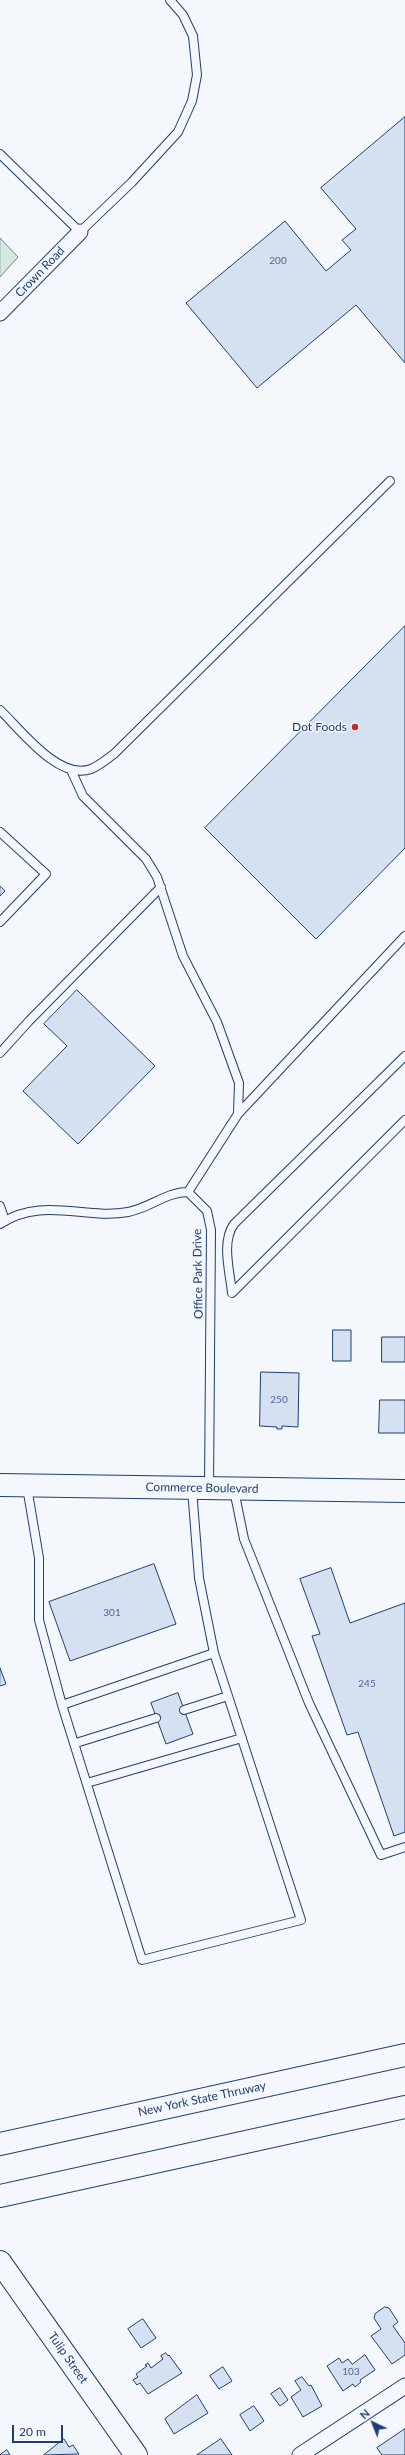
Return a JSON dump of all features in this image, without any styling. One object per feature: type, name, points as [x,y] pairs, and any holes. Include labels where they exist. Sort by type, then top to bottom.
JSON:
[{"type":"main road","name":"Commerce Boulevard","points":[[0,1485],[405,1491]]},
{"type":"main road","name":"New York State Thruway","points":[[0,2144],[405,2055]]},
{"type":"main road","points":[[0,2196],[405,2107]]},
{"type":"main road","name":"Tulip Street","points":[[0,2262],[136,2455]]},
{"type":"street","name":"Crown Road","points":[[0,313],[80,232]]},
{"type":"street","points":[[300,2455],[405,2386]]},
{"type":"lane","points":[[0,154],[80,232],[132,182],[178,132],[192,101],[197,75],[193,36],[183,15],[170,0]]},
{"type":"lane","points":[[0,710],[54,763],[71,770],[91,769],[114,754],[390,481]]},
{"type":"lane","points":[[71,770],[83,796],[146,859],[161,887],[183,956],[217,1022],[239,1083],[238,1114]]},
{"type":"lane","points":[[0,832],[46,874],[0,922]]},
{"type":"lane","points":[[0,1053],[28,1021],[161,887]]},
{"type":"lane","points":[[0,1206],[3,1222],[36,1210],[84,1211],[109,1214],[130,1212],[174,1192],[188,1192],[238,1114],[405,936]]},
{"type":"lane","points":[[405,1056],[228,1231],[227,1243],[232,1293],[405,1120]]},
{"type":"lane","name":"Office Park Drive","points":[[87,1783],[142,1960],[301,1920],[214,1653],[199,1578],[211,1230],[207,1211],[188,1192]]},
{"type":"lane","points":[[26,1486],[39,1558],[39,1620],[62,1705],[76,1743],[87,1783],[242,1738]]},
{"type":"lane","points":[[234,1489],[244,1539],[310,1703],[381,1856],[405,1847]]},
{"type":"lane","points":[[62,1705],[214,1653]]},
{"type":"lane","points":[[184,1710],[228,1696]]},
{"type":"lane","points":[[76,1743],[156,1718]]},
{"type":"shaded area","points":[[0,238],[18,257],[0,277]]},
{"type":"building","points":[[405,117],[405,363],[356,305],[257,388],[186,303],[285,221],[326,271],[351,250],[342,240],[356,229],[321,188]]},
{"type":"building","name":"Dot Foods","points":[[405,626],[405,848],[316,939],[205,828]]},
{"type":"building","points":[[0,886],[5,891],[0,896]]},
{"type":"building","points":[[77,990],[155,1066],[78,1144],[23,1091],[67,1046],[44,1024]]},
{"type":"building","points":[[333,1330],[351,1330],[351,1361],[333,1361]]},
{"type":"building","points":[[382,1337],[405,1337],[405,1362],[382,1362]]},
{"type":"building","points":[[261,1372],[299,1373],[298,1427],[282,1426],[282,1429],[277,1429],[277,1427],[260,1426]]},
{"type":"building","points":[[380,1400],[405,1400],[405,1433],[379,1433]]},
{"type":"building","points":[[154,1564],[176,1624],[70,1661],[49,1602]]},
{"type":"building","points":[[331,1568],[350,1623],[405,1603],[405,1832],[394,1836],[358,1732],[347,1735],[312,1636],[320,1634],[300,1579]]},
{"type":"building","points":[[0,1668],[6,1684],[0,1686]]},
{"type":"building","points":[[178,1693],[193,1734],[166,1744],[151,1703]]},
{"type":"building","points":[[385,2307],[389,2308],[398,2322],[393,2326],[405,2343],[405,2355],[392,2364],[371,2336],[381,2329],[374,2318],[375,2314]]},
{"type":"building","points":[[143,2319],[156,2338],[141,2348],[128,2329]]},
{"type":"building","points":[[166,2353],[182,2373],[148,2394],[140,2383],[137,2385],[133,2380],[138,2377],[136,2374],[147,2366],[145,2365],[148,2363],[151,2368],[163,2359],[161,2356]]},
{"type":"building","points":[[365,2355],[375,2370],[360,2380],[361,2382],[355,2387],[353,2384],[343,2391],[327,2366],[339,2358],[342,2363],[348,2359],[352,2364]]},
{"type":"building","points":[[223,2367],[232,2381],[219,2389],[210,2376]]},
{"type":"building","points":[[302,2377],[309,2386],[311,2385],[322,2406],[303,2417],[291,2397],[301,2390],[295,2381]]},
{"type":"building","points":[[280,2388],[288,2400],[280,2406],[271,2394]]},
{"type":"building","points":[[197,2395],[208,2413],[174,2434],[165,2419]]},
{"type":"building","points":[[254,2406],[264,2421],[250,2431],[240,2415]]},
{"type":"building","points":[[405,2429],[405,2455],[382,2455],[377,2448]]},
{"type":"building","points":[[64,2439],[69,2447],[73,2445],[79,2454],[44,2455]]},
{"type":"building","points":[[221,2439],[232,2455],[197,2455]]},
{"type":"building","points":[[7,2450],[10,2455],[0,2455]]},
{"type":"place","name":"Dot Foods","points":[[355,727]]}]
